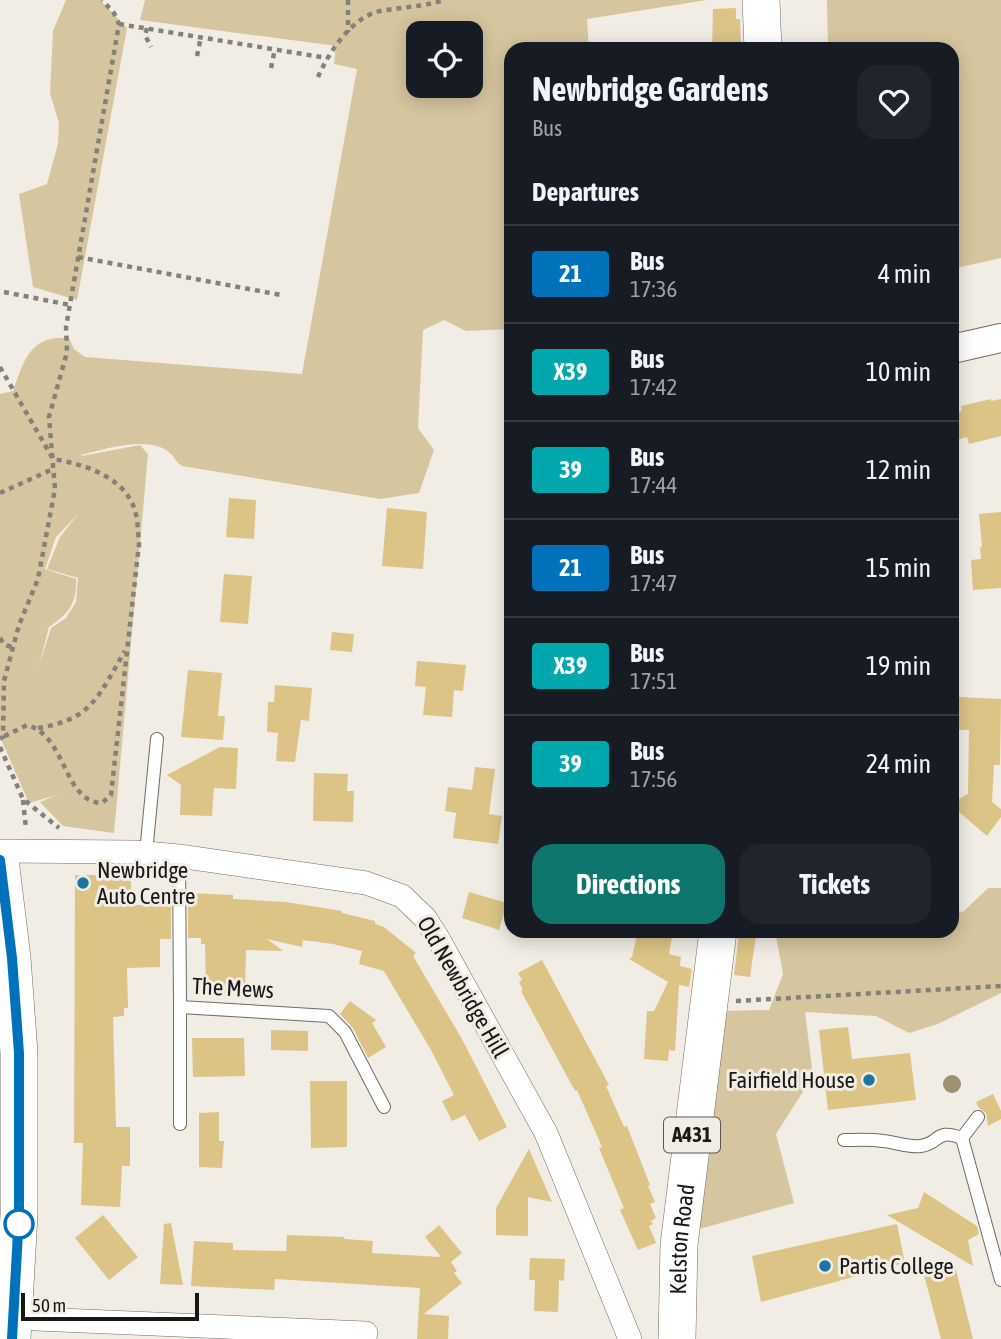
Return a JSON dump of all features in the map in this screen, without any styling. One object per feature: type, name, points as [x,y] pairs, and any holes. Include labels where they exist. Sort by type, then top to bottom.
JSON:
[{"type":"main road","points":[[761,0],[763,42]]},
{"type":"main road","points":[[12,1329],[19,1215],[19,1053],[12,958],[14,855]]},
{"type":"main road","name":"Kelston Road","points":[[677,1339],[679,1245],[717,938]]},
{"type":"street","points":[[959,347],[1001,338]]},
{"type":"street","name":"Old Newbridge Hill","points":[[0,851],[14,855],[83,851],[179,856],[366,883],[402,896],[415,906],[439,940],[546,1133],[630,1339]]},
{"type":"street","points":[[12,1329],[366,1333]]},
{"type":"lane","points":[[146,853],[156,739]]},
{"type":"lane","name":"The Mews","points":[[179,856],[180,1007],[329,1016],[345,1032],[384,1107]]},
{"type":"lane","points":[[180,1007],[180,1124]]},
{"type":"lane","points":[[962,1138],[978,1117]]},
{"type":"lane","points":[[844,1140],[924,1146],[941,1135],[951,1134],[962,1138]]},
{"type":"lane","points":[[962,1138],[1001,1280]]},
{"type":"path","points":[[102,0],[119,23],[66,327],[66,352],[49,417],[55,489],[38,579],[19,625],[4,681],[1,738],[27,725],[38,728],[68,722],[83,714],[100,694],[127,647]]},
{"type":"path","points":[[348,0],[348,33]]},
{"type":"path","points":[[318,76],[327,58],[362,18],[378,11],[428,5],[444,0]]},
{"type":"path","points":[[119,23],[327,58]]},
{"type":"path","points":[[147,28],[145,35],[151,47]]},
{"type":"path","points":[[197,56],[201,37]]},
{"type":"path","points":[[271,68],[275,49]]},
{"type":"path","points":[[78,257],[281,295]]},
{"type":"path","points":[[4,292],[70,304]]},
{"type":"path","points":[[0,367],[52,459]]},
{"type":"path","points":[[38,728],[65,764],[79,795],[91,803],[102,803],[111,796],[139,544],[133,505],[111,479],[76,463],[52,459]]},
{"type":"path","points":[[0,493],[53,469]]},
{"type":"path","points":[[0,638],[4,644],[13,648]]},
{"type":"path","points":[[0,747],[23,799],[67,833],[83,851]]},
{"type":"path","points":[[14,855],[23,799]]},
{"type":"path","points":[[740,1001],[1001,986]]},
{"type":"shaded area","points":[[66,0],[100,0],[127,28],[77,300],[33,287],[19,194],[47,184],[58,144],[59,123],[50,93],[53,31]]},
{"type":"shaded area","points":[[145,0],[707,0],[587,19],[589,42],[504,42],[504,329],[466,331],[444,320],[423,330],[418,428],[434,450],[419,493],[380,499],[182,466],[163,448],[152,445],[140,444],[128,445],[81,455],[140,445],[148,454],[114,833],[63,826],[40,802],[57,795],[29,803],[0,737],[0,394],[13,391],[25,360],[37,345],[56,338],[69,338],[74,349],[85,357],[302,374],[357,69],[334,64],[336,46],[140,20]],"holes":[[[79,513],[60,537],[47,569],[78,578],[76,602],[66,618],[51,628],[39,666],[49,627],[70,608],[76,588],[76,579],[45,569],[56,537]]]},
{"type":"shaded area","points":[[827,0],[1001,0],[1001,258],[959,267],[959,42],[828,42]]},
{"type":"shaded area","points":[[988,888],[1001,888],[1001,993],[938,1024],[909,1033],[876,1016],[805,1012],[813,1076],[776,1134],[794,1203],[699,1229],[718,1011],[769,1010],[783,974],[776,938],[959,938],[959,911],[963,912]]},
{"type":"building","points":[[736,8],[736,19],[740,19],[741,42],[712,42],[713,9]]},
{"type":"building","points":[[1001,399],[1001,436],[969,444],[967,437],[959,439],[961,406]]},
{"type":"building","points":[[229,498],[256,500],[254,539],[226,537]]},
{"type":"building","points":[[387,508],[427,512],[423,569],[382,566]]},
{"type":"building","points":[[1001,512],[1001,588],[973,590],[971,560],[981,559],[982,547],[979,514]]},
{"type":"building","points":[[224,574],[252,576],[248,624],[220,622]]},
{"type":"building","points":[[332,632],[354,634],[352,652],[330,650]]},
{"type":"building","points":[[417,661],[466,665],[463,691],[454,690],[452,717],[423,715],[426,687],[415,686]]},
{"type":"building","points":[[188,670],[222,673],[218,716],[225,716],[223,740],[181,737]]},
{"type":"building","points":[[275,685],[312,688],[309,721],[301,720],[295,762],[276,761],[278,733],[267,732],[268,702],[274,702]]},
{"type":"building","points":[[959,697],[1001,699],[1000,765],[994,765],[992,802],[1001,809],[1001,817],[987,836],[959,812],[959,799],[968,794],[969,730],[959,730]]},
{"type":"building","points":[[220,747],[238,748],[236,789],[214,788],[212,816],[180,815],[181,785],[167,775]]},
{"type":"building","points":[[475,767],[495,769],[489,814],[502,816],[498,844],[453,838],[456,813],[445,811],[448,787],[472,790]]},
{"type":"building","points":[[314,773],[348,774],[347,791],[354,791],[353,822],[313,821]]},
{"type":"building","points":[[75,875],[131,875],[131,905],[171,905],[171,939],[160,939],[160,967],[127,968],[128,1008],[124,1008],[124,1016],[113,1017],[116,1127],[130,1127],[130,1166],[122,1166],[120,1207],[81,1205],[83,1143],[74,1143]]},
{"type":"building","points":[[469,892],[504,902],[499,930],[462,918]]},
{"type":"building","points":[[188,893],[233,895],[233,899],[286,902],[342,911],[375,921],[375,924],[384,927],[416,953],[413,956],[462,1039],[507,1127],[479,1141],[465,1115],[452,1121],[442,1101],[454,1095],[431,1050],[384,971],[359,964],[362,951],[303,940],[302,947],[267,939],[283,951],[246,950],[245,993],[206,992],[205,944],[201,944],[201,938],[188,938]]},
{"type":"building","points":[[636,938],[672,938],[669,954],[681,957],[680,966],[692,969],[689,987],[679,985],[675,1051],[669,1050],[668,1061],[644,1059],[647,1011],[654,1011],[668,982],[629,959],[632,957]]},
{"type":"building","points":[[739,938],[756,938],[750,977],[734,975]]},
{"type":"building","points":[[542,960],[609,1085],[606,1086],[624,1127],[627,1126],[650,1185],[648,1186],[655,1202],[650,1204],[656,1218],[649,1226],[656,1243],[638,1250],[620,1210],[624,1208],[599,1148],[602,1147],[577,1090],[575,1091],[521,991],[523,990],[519,982],[522,980],[518,973]]},
{"type":"building","points":[[350,1001],[376,1020],[372,1023],[386,1047],[368,1058],[353,1028],[340,1014]]},
{"type":"building","name":"Fairfield House","points":[[848,1027],[852,1059],[910,1053],[916,1100],[828,1110],[819,1030]]},
{"type":"building","points":[[271,1030],[308,1031],[308,1051],[271,1050]]},
{"type":"building","points":[[192,1038],[244,1038],[245,1076],[193,1077]]},
{"type":"building","points":[[310,1081],[347,1081],[347,1147],[311,1148]]},
{"type":"building","points":[[993,1094],[1001,1111],[1001,1119],[988,1126],[986,1113],[976,1102]]},
{"type":"building","points":[[219,1112],[219,1141],[224,1141],[222,1168],[199,1167],[199,1113]]},
{"type":"building","points":[[529,1149],[552,1202],[528,1197],[528,1236],[496,1235],[496,1208]]},
{"type":"building","points":[[924,1192],[977,1226],[979,1234],[968,1240],[973,1266],[887,1215],[918,1208]]},
{"type":"building","points":[[103,1215],[138,1257],[109,1280],[75,1238]]},
{"type":"building","points":[[171,1223],[183,1285],[160,1284],[164,1224]]},
{"type":"building","points":[[897,1224],[905,1263],[761,1302],[752,1256]]},
{"type":"building","points":[[439,1225],[462,1253],[451,1262],[457,1271],[454,1273],[462,1283],[424,1314],[449,1316],[448,1339],[417,1339],[420,1288],[275,1279],[274,1290],[191,1286],[194,1241],[233,1243],[233,1250],[286,1251],[287,1235],[344,1237],[373,1241],[372,1253],[441,1257],[425,1237]]},
{"type":"building","points":[[530,1258],[565,1259],[564,1281],[559,1280],[558,1312],[534,1311],[535,1280],[529,1280]]},
{"type":"building","points":[[955,1266],[973,1339],[941,1339],[924,1275]]},
{"type":"bus line","name":"21","points":[[0,860],[12,958],[19,1053],[19,1215],[12,1339]]},
{"type":"place","name":"Newbridge Auto Centre","points":[[83,883]]},
{"type":"place","name":"Fairfield House","points":[[869,1080]]},
{"type":"place","name":"Partis College","points":[[825,1266]]}]
